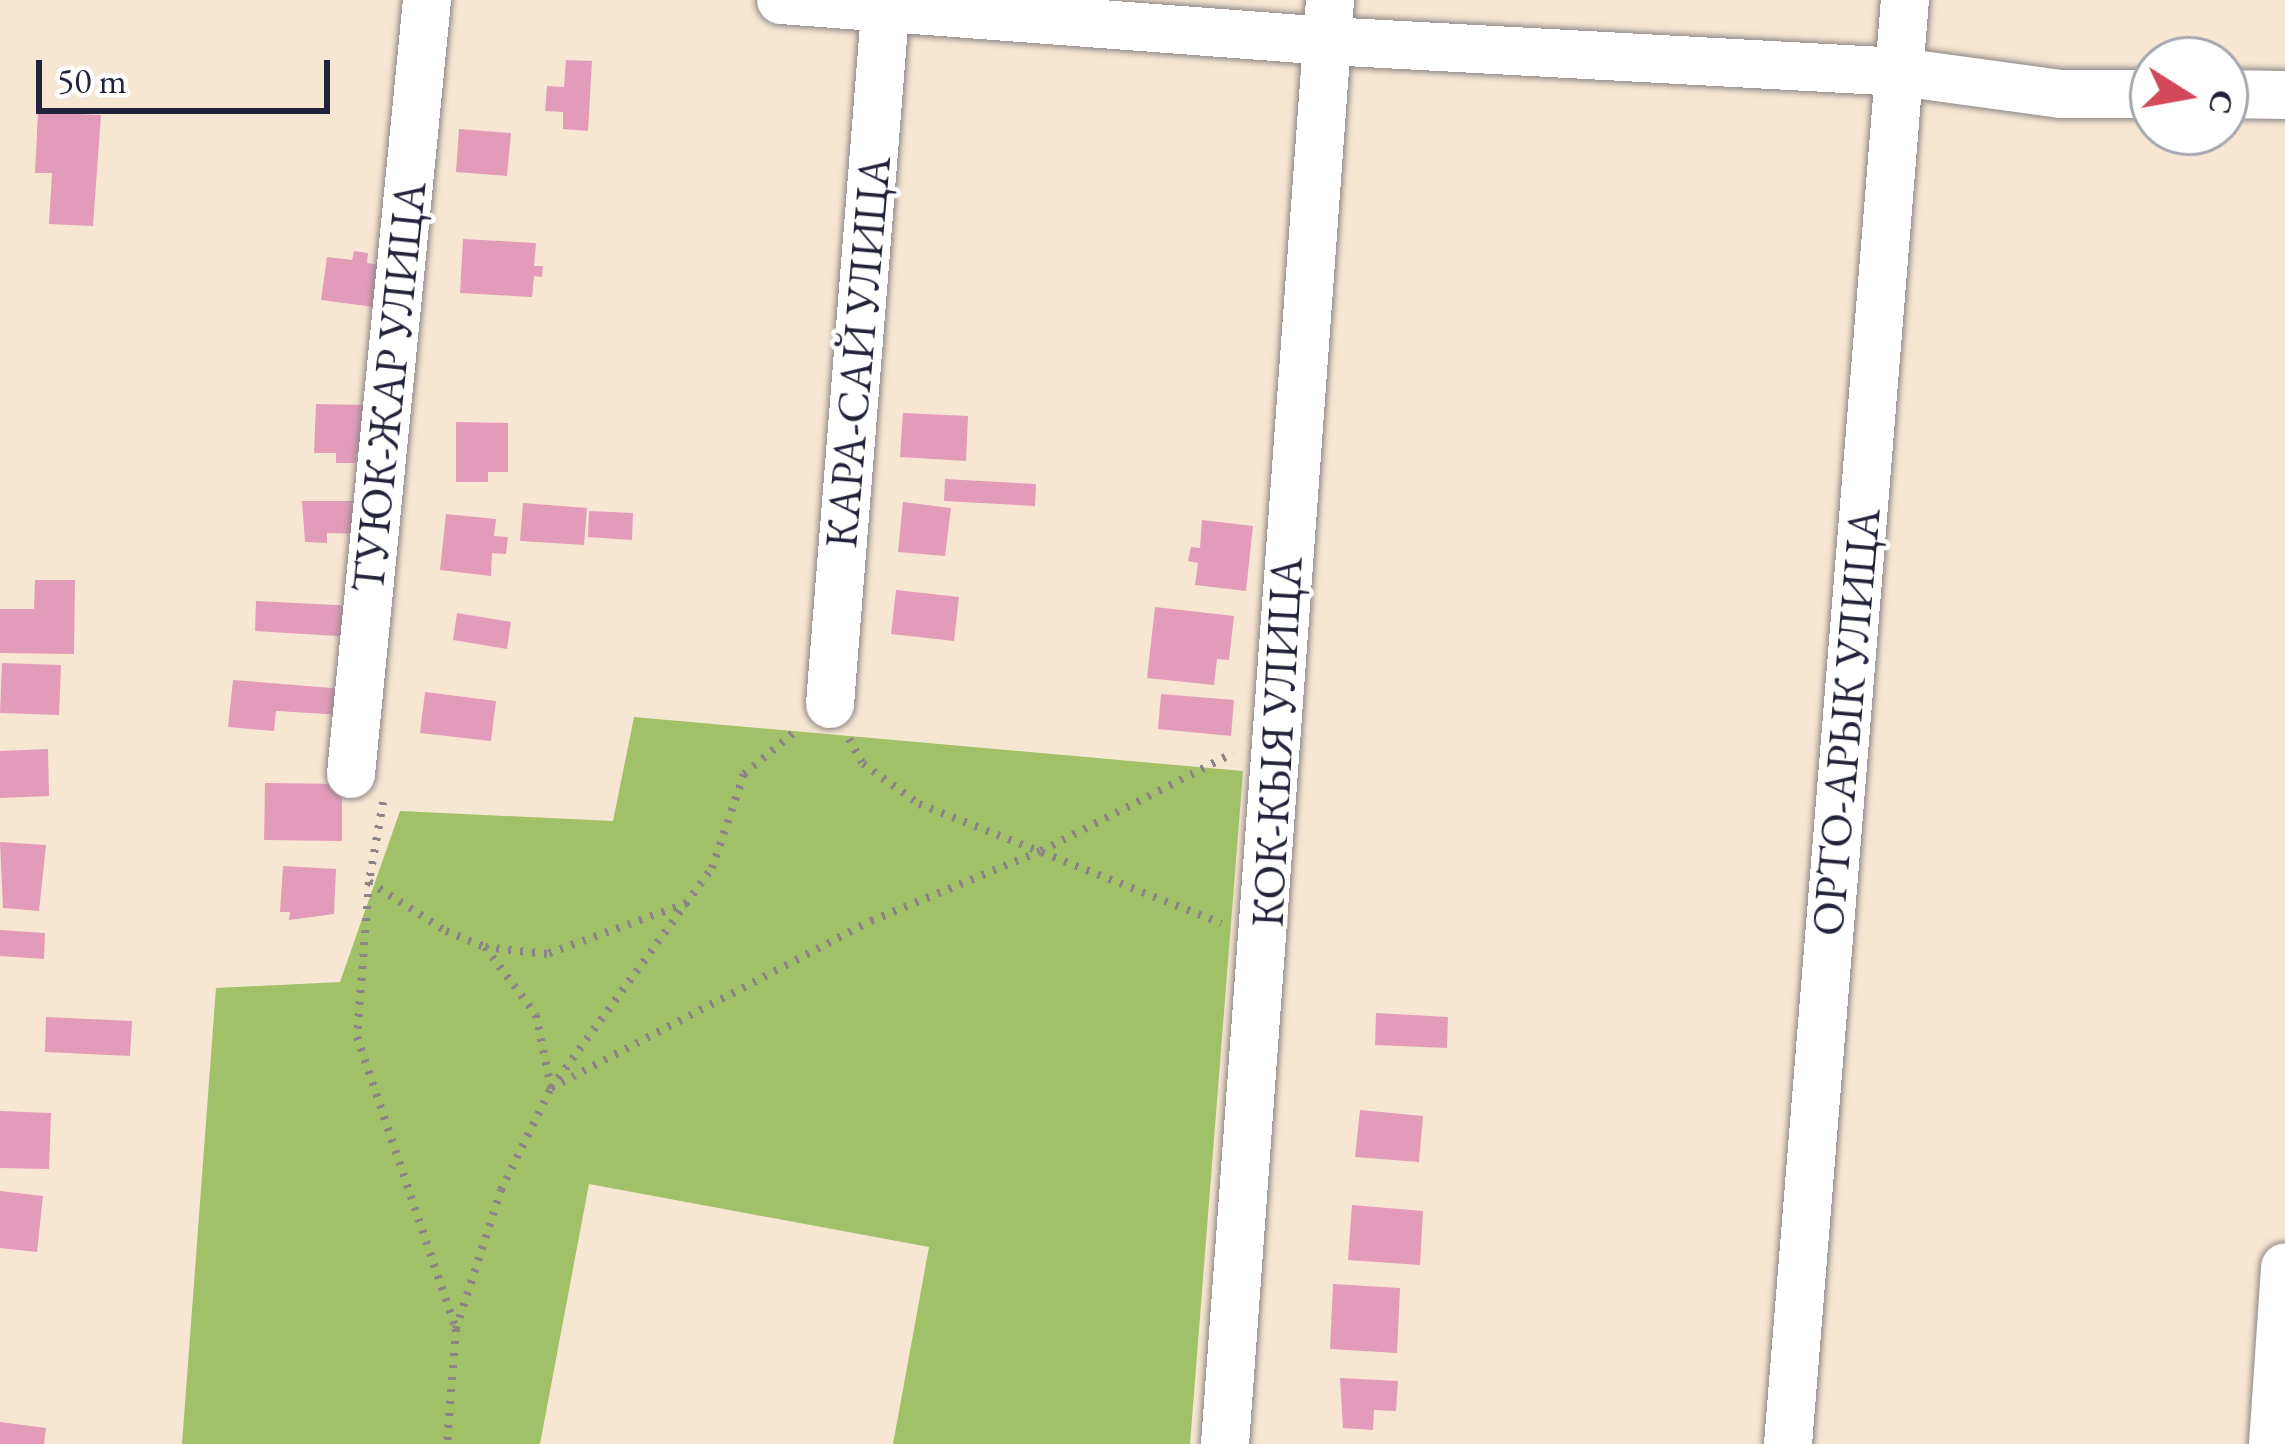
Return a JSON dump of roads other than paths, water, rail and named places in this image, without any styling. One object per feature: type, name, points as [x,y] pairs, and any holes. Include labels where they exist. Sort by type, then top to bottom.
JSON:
[{"type":"street","name":"ТУЮК-ЖАР УЛИЦА","points":[[368,784],[427,0]]},
{"type":"street","points":[[781,0],[1329,20],[1900,72],[2061,94],[2129,94]]},
{"type":"street","name":"ОРТО-АРЫК УЛИЦА","points":[[1788,1444],[1905,0]]},
{"type":"street","name":"КАРА-САЙ УЛИЦА","points":[[830,704],[886,6]]},
{"type":"street","name":"КОК-КЫЯ УЛИЦА","points":[[1225,1444],[1329,20]]},
{"type":"street","points":[[2249,94],[2285,95]]},
{"type":"street","points":[[2273,1444],[2285,1267]]}]
